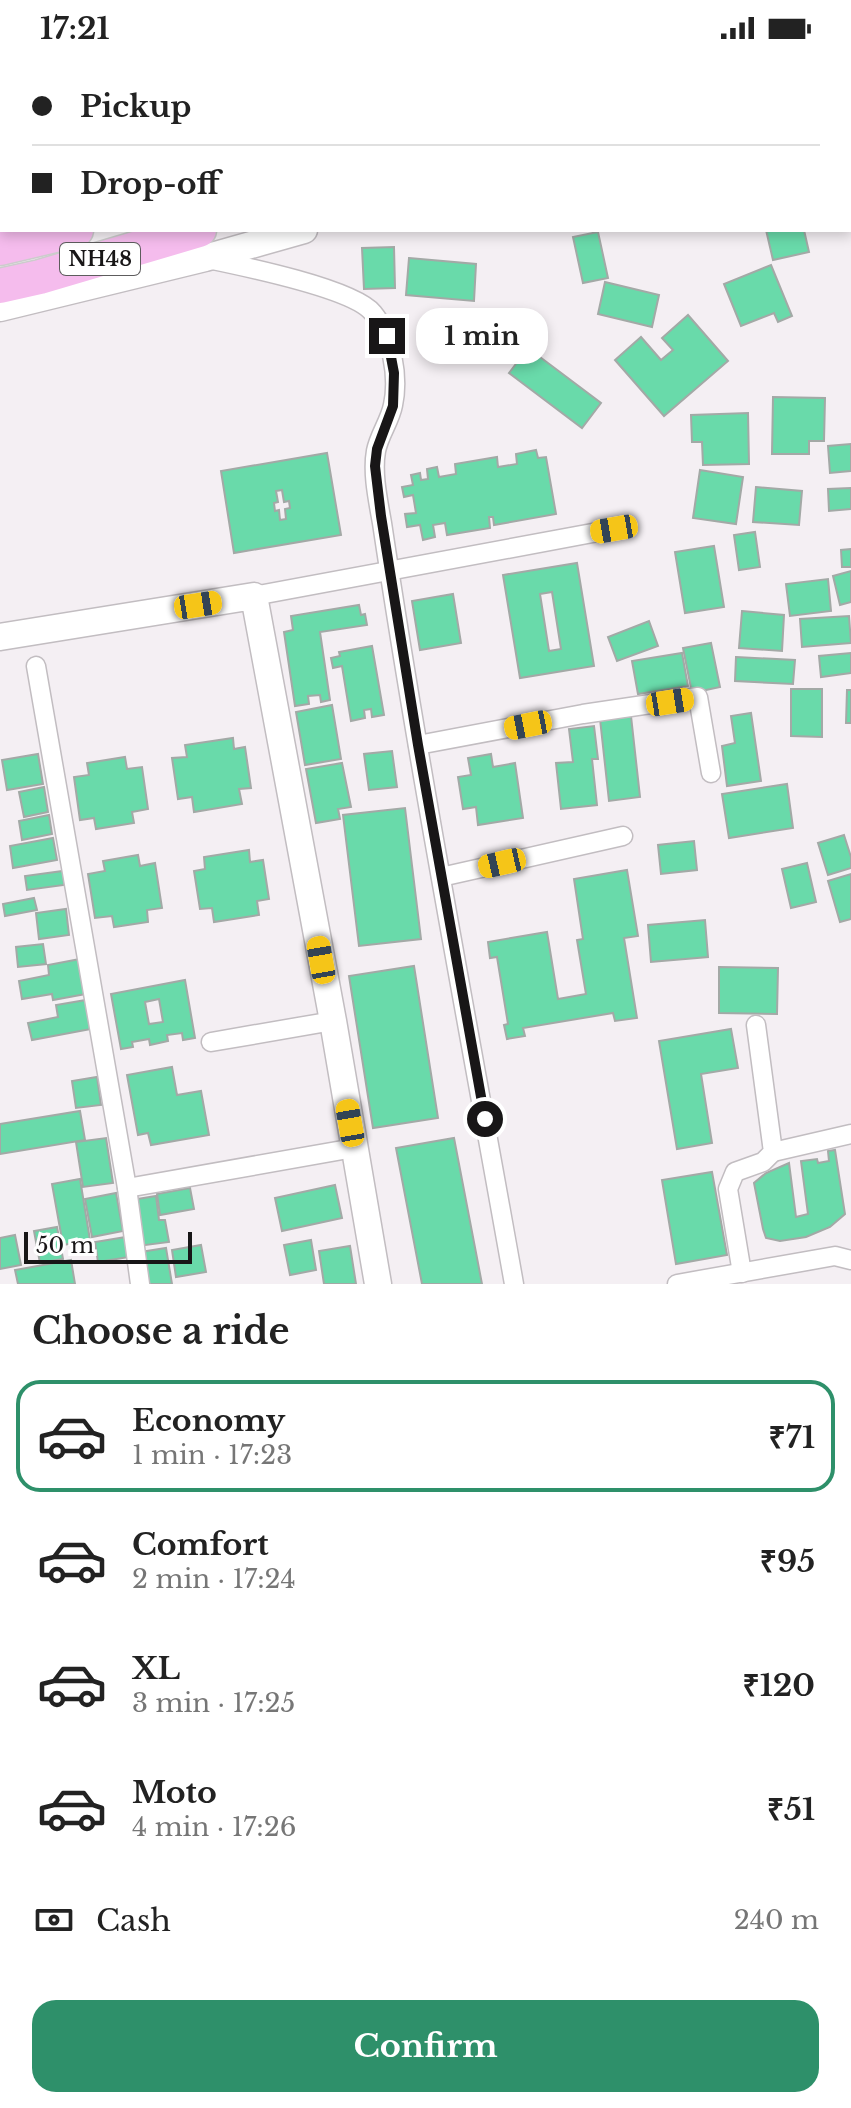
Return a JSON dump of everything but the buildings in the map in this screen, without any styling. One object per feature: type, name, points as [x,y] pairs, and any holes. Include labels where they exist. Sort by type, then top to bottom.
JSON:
[{"type":"highway","name":"NH48","points":[[0,248],[68,232]]},
{"type":"highway","name":"NH48","points":[[0,286],[202,244]]},
{"type":"street","points":[[0,308],[202,244],[289,232]]},
{"type":"street","points":[[202,244],[350,299],[372,311],[387,336],[394,373],[393,406],[377,449],[375,466],[418,745],[514,1284]]},
{"type":"street","points":[[0,637],[254,596],[614,529]]},
{"type":"street","points":[[254,596],[378,1284]]},
{"type":"street","points":[[36,666],[127,1188],[140,1284]]},
{"type":"street","points":[[418,745],[583,714],[698,697],[711,773]]},
{"type":"street","points":[[441,877],[623,836]]},
{"type":"street","points":[[211,1042],[333,1021]]},
{"type":"street","points":[[756,1025],[773,1152]]},
{"type":"street","points":[[742,1273],[728,1189],[735,1172],[763,1162],[773,1152],[851,1134]]},
{"type":"street","points":[[127,1188],[354,1148]]},
{"type":"street","points":[[677,1284],[835,1256],[851,1260]]},
{"type":"route","points":[[387,336],[394,373],[393,406],[377,449],[375,466],[381,516],[418,745],[485,1119]]}]
